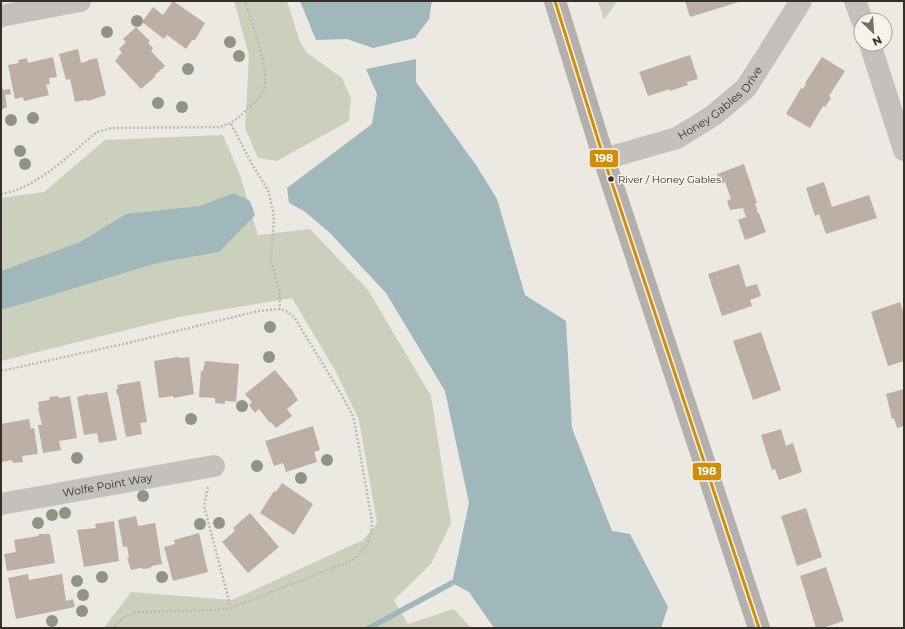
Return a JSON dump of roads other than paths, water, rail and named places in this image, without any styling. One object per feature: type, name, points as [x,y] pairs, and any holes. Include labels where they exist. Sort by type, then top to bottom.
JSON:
[{"type":"main road","points":[[555,1],[604,159],[759,628]]},
{"type":"street","points":[[1,16],[80,1]]},
{"type":"street","name":"Honey Gables Drive","points":[[604,159],[677,138],[714,115],[746,88],[801,1]]},
{"type":"street","points":[[855,1],[859,12]]},
{"type":"street","points":[[873,52],[904,150]]},
{"type":"street","name":"Wolfe Point Way","points":[[1,504],[214,466]]},
{"type":"water","points":[[300,1],[432,1],[429,19],[415,38],[373,48],[347,39],[316,40]]},
{"type":"water","points":[[416,59],[416,82],[476,165],[497,199],[525,295],[566,321],[572,428],[612,531],[630,534],[668,607],[661,628],[494,628],[469,592],[452,583],[469,503],[445,391],[386,293],[329,232],[304,211],[289,203],[287,188],[372,124],[377,94],[366,69]]},
{"type":"water","points":[[234,193],[250,201],[255,215],[219,252],[157,263],[9,308],[1,309],[1,271],[80,242],[126,214],[200,206]]},
{"type":"waterway","points":[[369,628],[452,583]]},
{"type":"place","name":"River / Honey Gables","points":[[611,179]]}]
